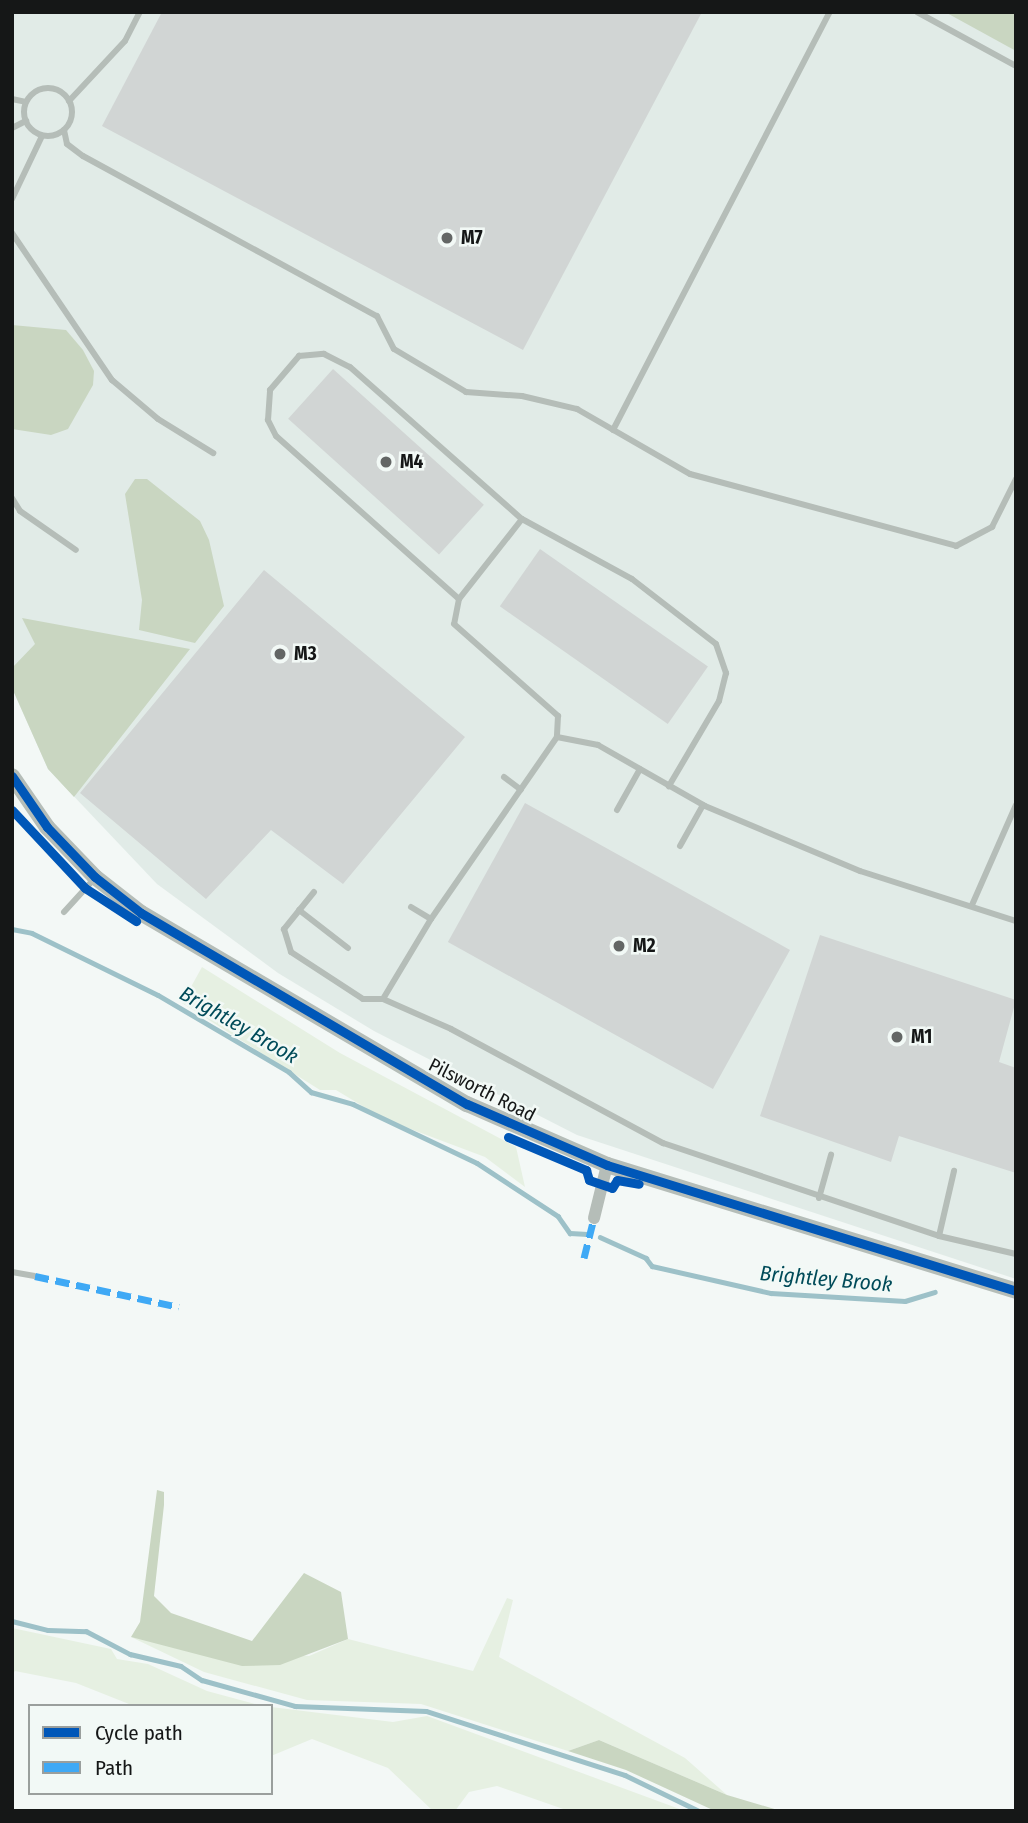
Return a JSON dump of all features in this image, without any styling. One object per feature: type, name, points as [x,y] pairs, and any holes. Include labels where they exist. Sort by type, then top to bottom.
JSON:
[{"type":"street","name":"Pilsworth Road","points":[[12,776],[47,827],[95,877],[191,945],[467,1104],[607,1165],[1016,1291]]},
{"type":"street","points":[[594,1218],[607,1165]]},
{"type":"lane","points":[[69,101],[125,41],[140,12]]},
{"type":"lane","points":[[613,430],[830,12]]},
{"type":"lane","points":[[918,12],[1016,66]]},
{"type":"lane","points":[[43,136],[26,121],[26,103],[34,92],[50,88],[69,101],[72,116],[64,130],[67,144],[83,156],[377,316],[394,349],[466,392],[522,396],[577,409],[690,474],[956,546],[992,527],[1016,480]]},
{"type":"lane","points":[[12,99],[26,103]]},
{"type":"lane","points":[[12,128],[26,121]]},
{"type":"lane","points":[[12,199],[43,136],[64,130]]},
{"type":"lane","points":[[12,233],[112,380],[158,419],[213,453]]},
{"type":"lane","points":[[459,599],[276,436],[266,405],[276,378],[299,356],[337,358],[522,519],[632,579],[721,651],[726,673],[719,701],[669,786]]},
{"type":"lane","points":[[12,498],[20,511],[76,550]]},
{"type":"lane","points":[[383,999],[431,919],[557,737],[558,716],[454,624],[459,599],[522,519]]},
{"type":"lane","points":[[557,737],[598,745],[703,804],[860,871],[1016,921]]},
{"type":"lane","points":[[617,810],[640,769]]},
{"type":"lane","points":[[504,777],[521,790]]},
{"type":"lane","points":[[680,846],[703,804]]},
{"type":"lane","points":[[972,905],[1016,805]]},
{"type":"lane","points":[[64,912],[95,877]]},
{"type":"lane","points":[[314,892],[284,929],[291,951],[363,999],[383,999],[451,1029],[663,1143],[819,1198],[939,1236],[1016,1254]]},
{"type":"lane","points":[[411,907],[431,919]]},
{"type":"lane","points":[[299,910],[348,948]]},
{"type":"lane","points":[[819,1198],[831,1155]]},
{"type":"lane","points":[[939,1236],[954,1171]]},
{"type":"lane","points":[[12,1272],[36,1276]]},
{"type":"shaded area","points":[[12,12],[1016,12],[1016,1279],[577,1135],[374,1031],[278,973],[157,884],[48,769],[12,688]]},
{"type":"green space","points":[[945,12],[1016,12],[1016,51]]},
{"type":"green space","points":[[12,325],[66,330],[83,350],[94,371],[93,385],[68,429],[51,435],[12,429]]},
{"type":"green space","points":[[135,479],[147,479],[200,521],[209,540],[224,606],[195,643],[139,630],[142,600],[125,494]]},
{"type":"green space","points":[[22,618],[190,649],[74,797],[48,769],[12,688],[12,668],[35,644]]},
{"type":"green space","points":[[202,967],[340,1053],[516,1147],[525,1187],[485,1157],[384,1119],[336,1090],[320,1090],[182,1003]]},
{"type":"green space","points":[[157,1490],[164,1492],[164,1505],[154,1596],[171,1613],[252,1641],[304,1573],[341,1592],[348,1639],[280,1665],[242,1666],[131,1637],[140,1622]]},
{"type":"green space","points":[[507,1598],[513,1600],[499,1657],[685,1758],[727,1795],[599,1740],[568,1751],[421,1704],[307,1700],[204,1672],[131,1637],[177,1646],[309,1656],[348,1639],[473,1671]]},
{"type":"green space","points":[[12,1628],[111,1649],[117,1659],[148,1664],[207,1691],[256,1704],[129,1704],[76,1683],[15,1671],[12,1675]]},
{"type":"green space","points":[[273,1707],[393,1722],[427,1716],[685,1811],[569,1811],[497,1786],[469,1792],[455,1811],[433,1811],[388,1768],[312,1739],[273,1755]]},
{"type":"green space","points":[[599,1740],[727,1795],[781,1811],[715,1811],[626,1770],[568,1751]]},
{"type":"building","name":"M7","points":[[162,12],[702,12],[523,350],[102,126]]},
{"type":"building","name":"M4","points":[[333,369],[484,505],[439,555],[288,419]]},
{"type":"building","points":[[540,549],[708,667],[668,724],[500,606]]},
{"type":"building","name":"M3","points":[[264,570],[465,737],[343,884],[271,830],[206,899],[80,793]]},
{"type":"building","name":"M2","points":[[525,803],[790,950],[713,1089],[448,942]]},
{"type":"building","name":"M1","points":[[820,935],[1016,1000],[999,1062],[1016,1068],[1016,1173],[899,1136],[891,1162],[760,1116]]},
{"type":"waterway","name":"Brightley Brook","points":[[12,929],[32,933],[158,995],[289,1072],[311,1092],[353,1104],[477,1163],[558,1216],[570,1233],[587,1234]]},
{"type":"waterway","name":"Brightley Brook","points":[[600,1237],[646,1258],[652,1266],[771,1293],[905,1301],[935,1292]]},
{"type":"waterway","points":[[12,1621],[48,1630],[86,1631],[130,1654],[181,1666],[202,1680],[295,1706],[426,1711],[625,1775],[699,1811]]},
{"type":"marked path","points":[[584,1258],[594,1218]]},
{"type":"marked path","points":[[35,1276],[179,1307]]},
{"type":"cycle path","points":[[12,776],[47,827],[95,877],[141,913],[467,1104],[607,1165],[1016,1291]]},
{"type":"cycle path","points":[[12,810],[85,888],[136,921]]},
{"type":"cycle path","points":[[508,1137],[586,1170],[589,1180],[612,1188],[617,1180],[639,1184]]},
{"type":"place","name":"M7","points":[[447,238]]},
{"type":"place","name":"M4","points":[[386,462]]},
{"type":"place","name":"M3","points":[[280,654]]},
{"type":"place","name":"M2","points":[[619,946]]},
{"type":"place","name":"M1","points":[[897,1037]]}]
